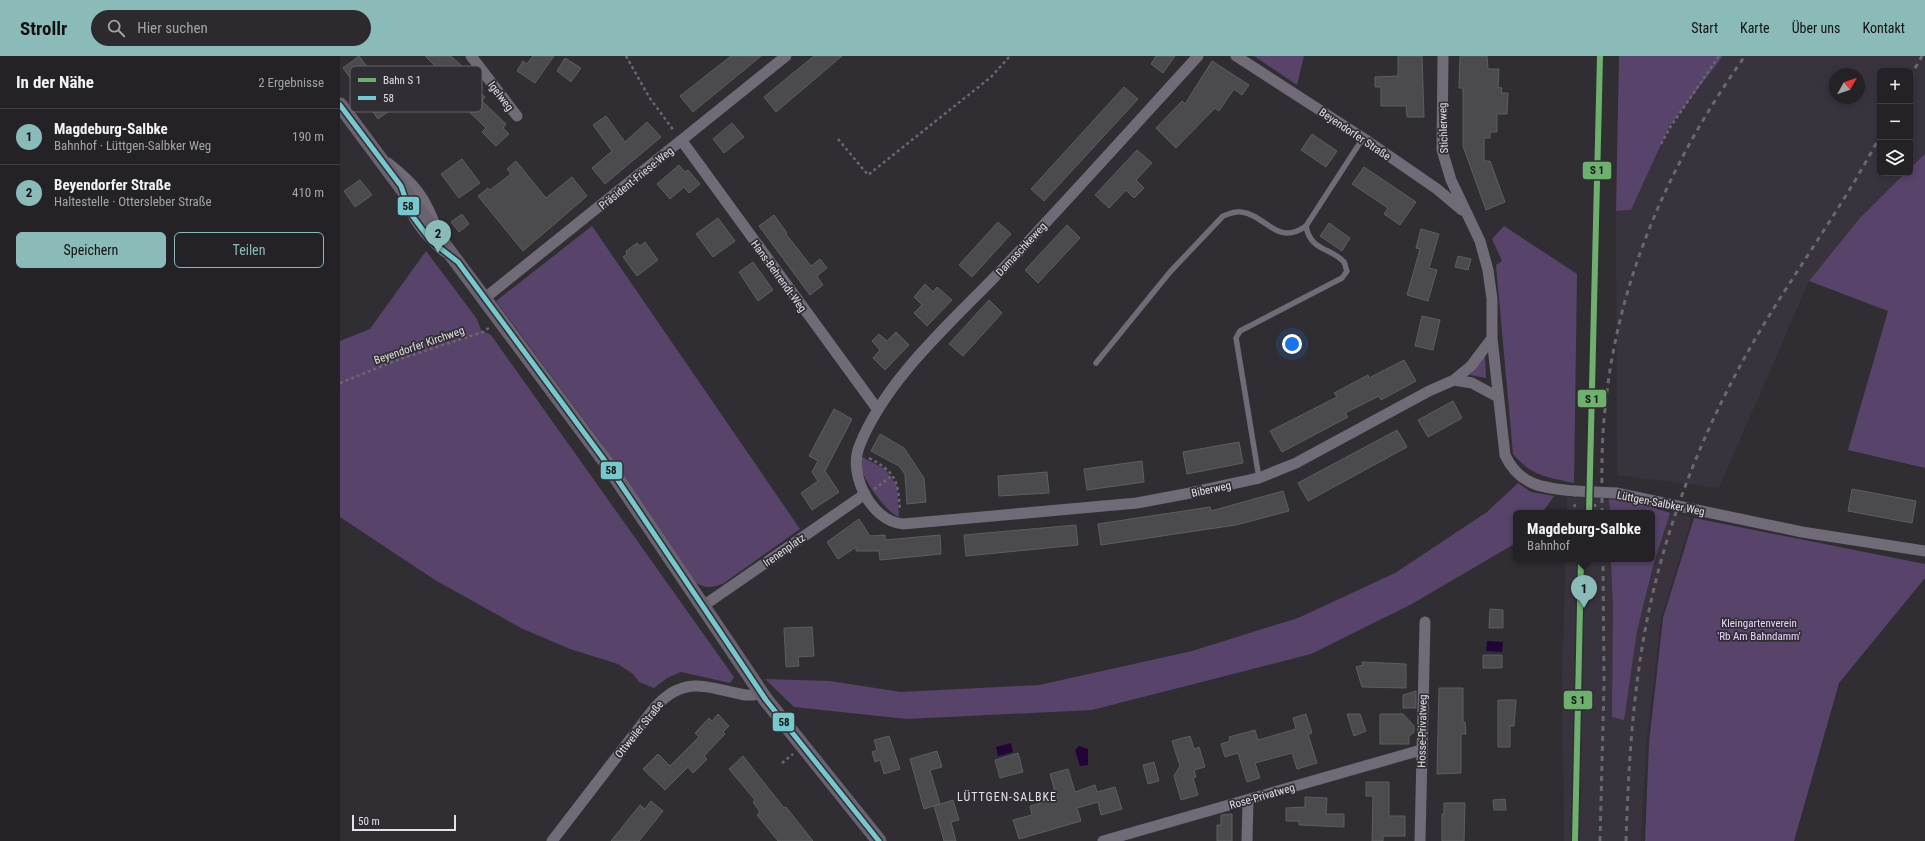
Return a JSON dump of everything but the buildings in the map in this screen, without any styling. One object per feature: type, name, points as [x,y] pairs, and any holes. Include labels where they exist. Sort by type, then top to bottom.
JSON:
[{"type":"main road","points":[[340,105],[605,460],[761,692],[879,841]]},
{"type":"street","name":"Igelweg","points":[[471,56],[479,66]]},
{"type":"street","name":"Präsident-Friese-Weg","points":[[485,298],[786,56]]},
{"type":"street","name":"Damaschkeweg","points":[[857,452],[887,395],[915,361],[1016,255],[1198,56]]},
{"type":"street","name":"Beyendorfer Straße","points":[[1236,56],[1363,138],[1437,190],[1469,218]]},
{"type":"street","name":"Stichlerweg","points":[[1443,56],[1442,150],[1451,180],[1469,218]]},
{"type":"street","name":"Igelweg","points":[[482,70],[517,116]]},
{"type":"street","name":"Hans-Behrendt-Weg","points":[[682,141],[878,410]]},
{"type":"street","points":[[377,155],[407,179],[428,205],[441,240]]},
{"type":"street","points":[[401,186],[411,214],[431,241],[458,262]]},
{"type":"street","name":"Lüttgen-Salbker Weg","points":[[1469,218],[1480,241],[1488,270],[1492,299],[1492,338],[1503,447],[1512,469],[1523,479],[1539,486],[1575,491],[1616,494],[1802,532],[1925,551]]},
{"type":"street","name":"Biberweg","points":[[901,524],[1137,503],[1259,478],[1296,463],[1429,391],[1454,380],[1471,366],[1492,338]]},
{"type":"street","points":[[1454,380],[1478,385],[1498,397]]},
{"type":"street","points":[[857,452],[857,474],[865,494],[884,518],[901,524]]},
{"type":"street","name":"Irenenplatz","points":[[703,606],[865,494]]},
{"type":"street","name":"Hosse-Privatweg","points":[[1420,841],[1425,622]]},
{"type":"street","name":"Ottweiler Straße","points":[[552,841],[652,711],[669,694],[688,685],[745,695],[754,695],[761,692]]},
{"type":"street","name":"Rose-Privatweg","points":[[1103,841],[1117,839],[1421,750]]},
{"type":"street","points":[[1247,841],[1248,801]]},
{"type":"lane","points":[[1096,363],[1170,272],[1223,216],[1234,212],[1242,212],[1279,232],[1290,234],[1306,226],[1363,138]]},
{"type":"lane","points":[[1259,478],[1236,338],[1240,331],[1342,278],[1347,271],[1344,262],[1315,244],[1307,234],[1306,226]]},
{"type":"path","points":[[626,56],[649,97],[682,141]]},
{"type":"path","points":[[838,139],[868,175],[991,77],[1010,56]]},
{"type":"path","points":[[1661,144],[1671,126],[1719,56]]},
{"type":"path","name":"Beyendorfer Kirchweg","points":[[340,383],[400,358],[483,332],[501,320]]},
{"type":"path","points":[[857,452],[886,467],[892,476],[898,486],[901,524]]},
{"type":"path","points":[[865,494],[892,476]]},
{"type":"path","points":[[782,763],[795,752]]},
{"type":"shaded area","points":[[1723,56],[1925,56],[1925,154],[1913,165],[1913,68],[1877,68],[1877,176],[1902,176],[1859,219],[1809,281],[1719,488],[1617,475],[1616,211],[1631,210],[1669,127]]},
{"type":"shaded area","points":[[1567,497],[1606,499],[1692,517],[1661,619],[1646,745],[1641,841],[1564,841],[1562,671],[1566,562],[1655,562],[1655,510],[1567,510]]},
{"type":"shaded area","points":[[1487,641],[1503,642],[1502,652],[1486,651]]},
{"type":"shaded area","points":[[1011,743],[1013,752],[998,756],[996,747]]},
{"type":"shaded area","points":[[1079,746],[1088,749],[1088,765],[1080,766],[1075,750]]},
{"type":"green space","points":[[1254,56],[1304,56],[1297,85]]},
{"type":"green space","points":[[1619,56],[1723,56],[1669,127],[1631,210],[1616,211]]},
{"type":"green space","points":[[1925,154],[1925,468],[1848,450],[1888,311],[1809,281],[1859,219],[1902,176],[1913,176],[1913,165]]},
{"type":"green space","points":[[592,226],[800,529],[720,585],[706,587],[695,582],[602,444],[496,301]]},
{"type":"green space","points":[[1504,226],[1577,274],[1574,483],[1547,477],[1533,471],[1513,454],[1496,265],[1502,261],[1492,239]]},
{"type":"green space","points":[[426,251],[477,319],[481,330],[491,335],[734,677],[730,683],[681,672],[667,678],[654,688],[639,682],[633,674],[618,664],[570,649],[523,629],[435,580],[340,517],[340,341],[370,329]]},
{"type":"green space","points":[[1485,355],[1486,378],[1470,375]]},
{"type":"green space","points":[[862,457],[885,469],[897,486],[899,517],[882,503],[866,480],[861,467]]},
{"type":"green space","points":[[1518,483],[1531,492],[1554,496],[1544,510],[1513,510],[1513,545],[1410,605],[1311,654],[1092,710],[907,719],[794,707],[765,679],[830,681],[901,692],[1039,685],[1192,651],[1298,618],[1395,573],[1487,512]]},
{"type":"green space","points":[[1609,499],[1638,503],[1670,513],[1655,560],[1655,510],[1610,510]]},
{"type":"green space","name":"Kleingartenverein 'Rb Am Bahndamm'","points":[[1694,518],[1925,564],[1925,578],[1839,683],[1794,841],[1645,841],[1649,743],[1663,618]]},
{"type":"green space","points":[[1611,562],[1654,562],[1637,631],[1624,720],[1612,717],[1613,607]]},
{"type":"railway","points":[[1602,510],[1603,436],[1611,362],[1621,315],[1635,269],[1651,224],[1693,137],[1745,56]]},
{"type":"railway","points":[[1913,72],[1922,56]]},
{"type":"railway","points":[[1626,841],[1630,751],[1640,661],[1656,579],[1680,500],[1712,422],[1750,348],[1849,190],[1878,140]]},
{"type":"railway","points":[[1600,841],[1604,684],[1603,562]]},
{"type":"transit line","points":[[1589,510],[1600,56]]},
{"type":"transit line","name":"58","points":[[340,105],[401,186],[411,214],[431,241],[458,262],[605,461],[766,700],[879,841]]},
{"type":"transit line","points":[[1575,841],[1581,562]]},
{"type":"place","name":"Beyendorfer Straße","points":[[438,253]]},
{"type":"place","name":"Magdeburg-Salbke","points":[[1584,608]]},
{"type":"district","name":"LÜTTGEN-SALBKE","points":[[1007,797]]}]
